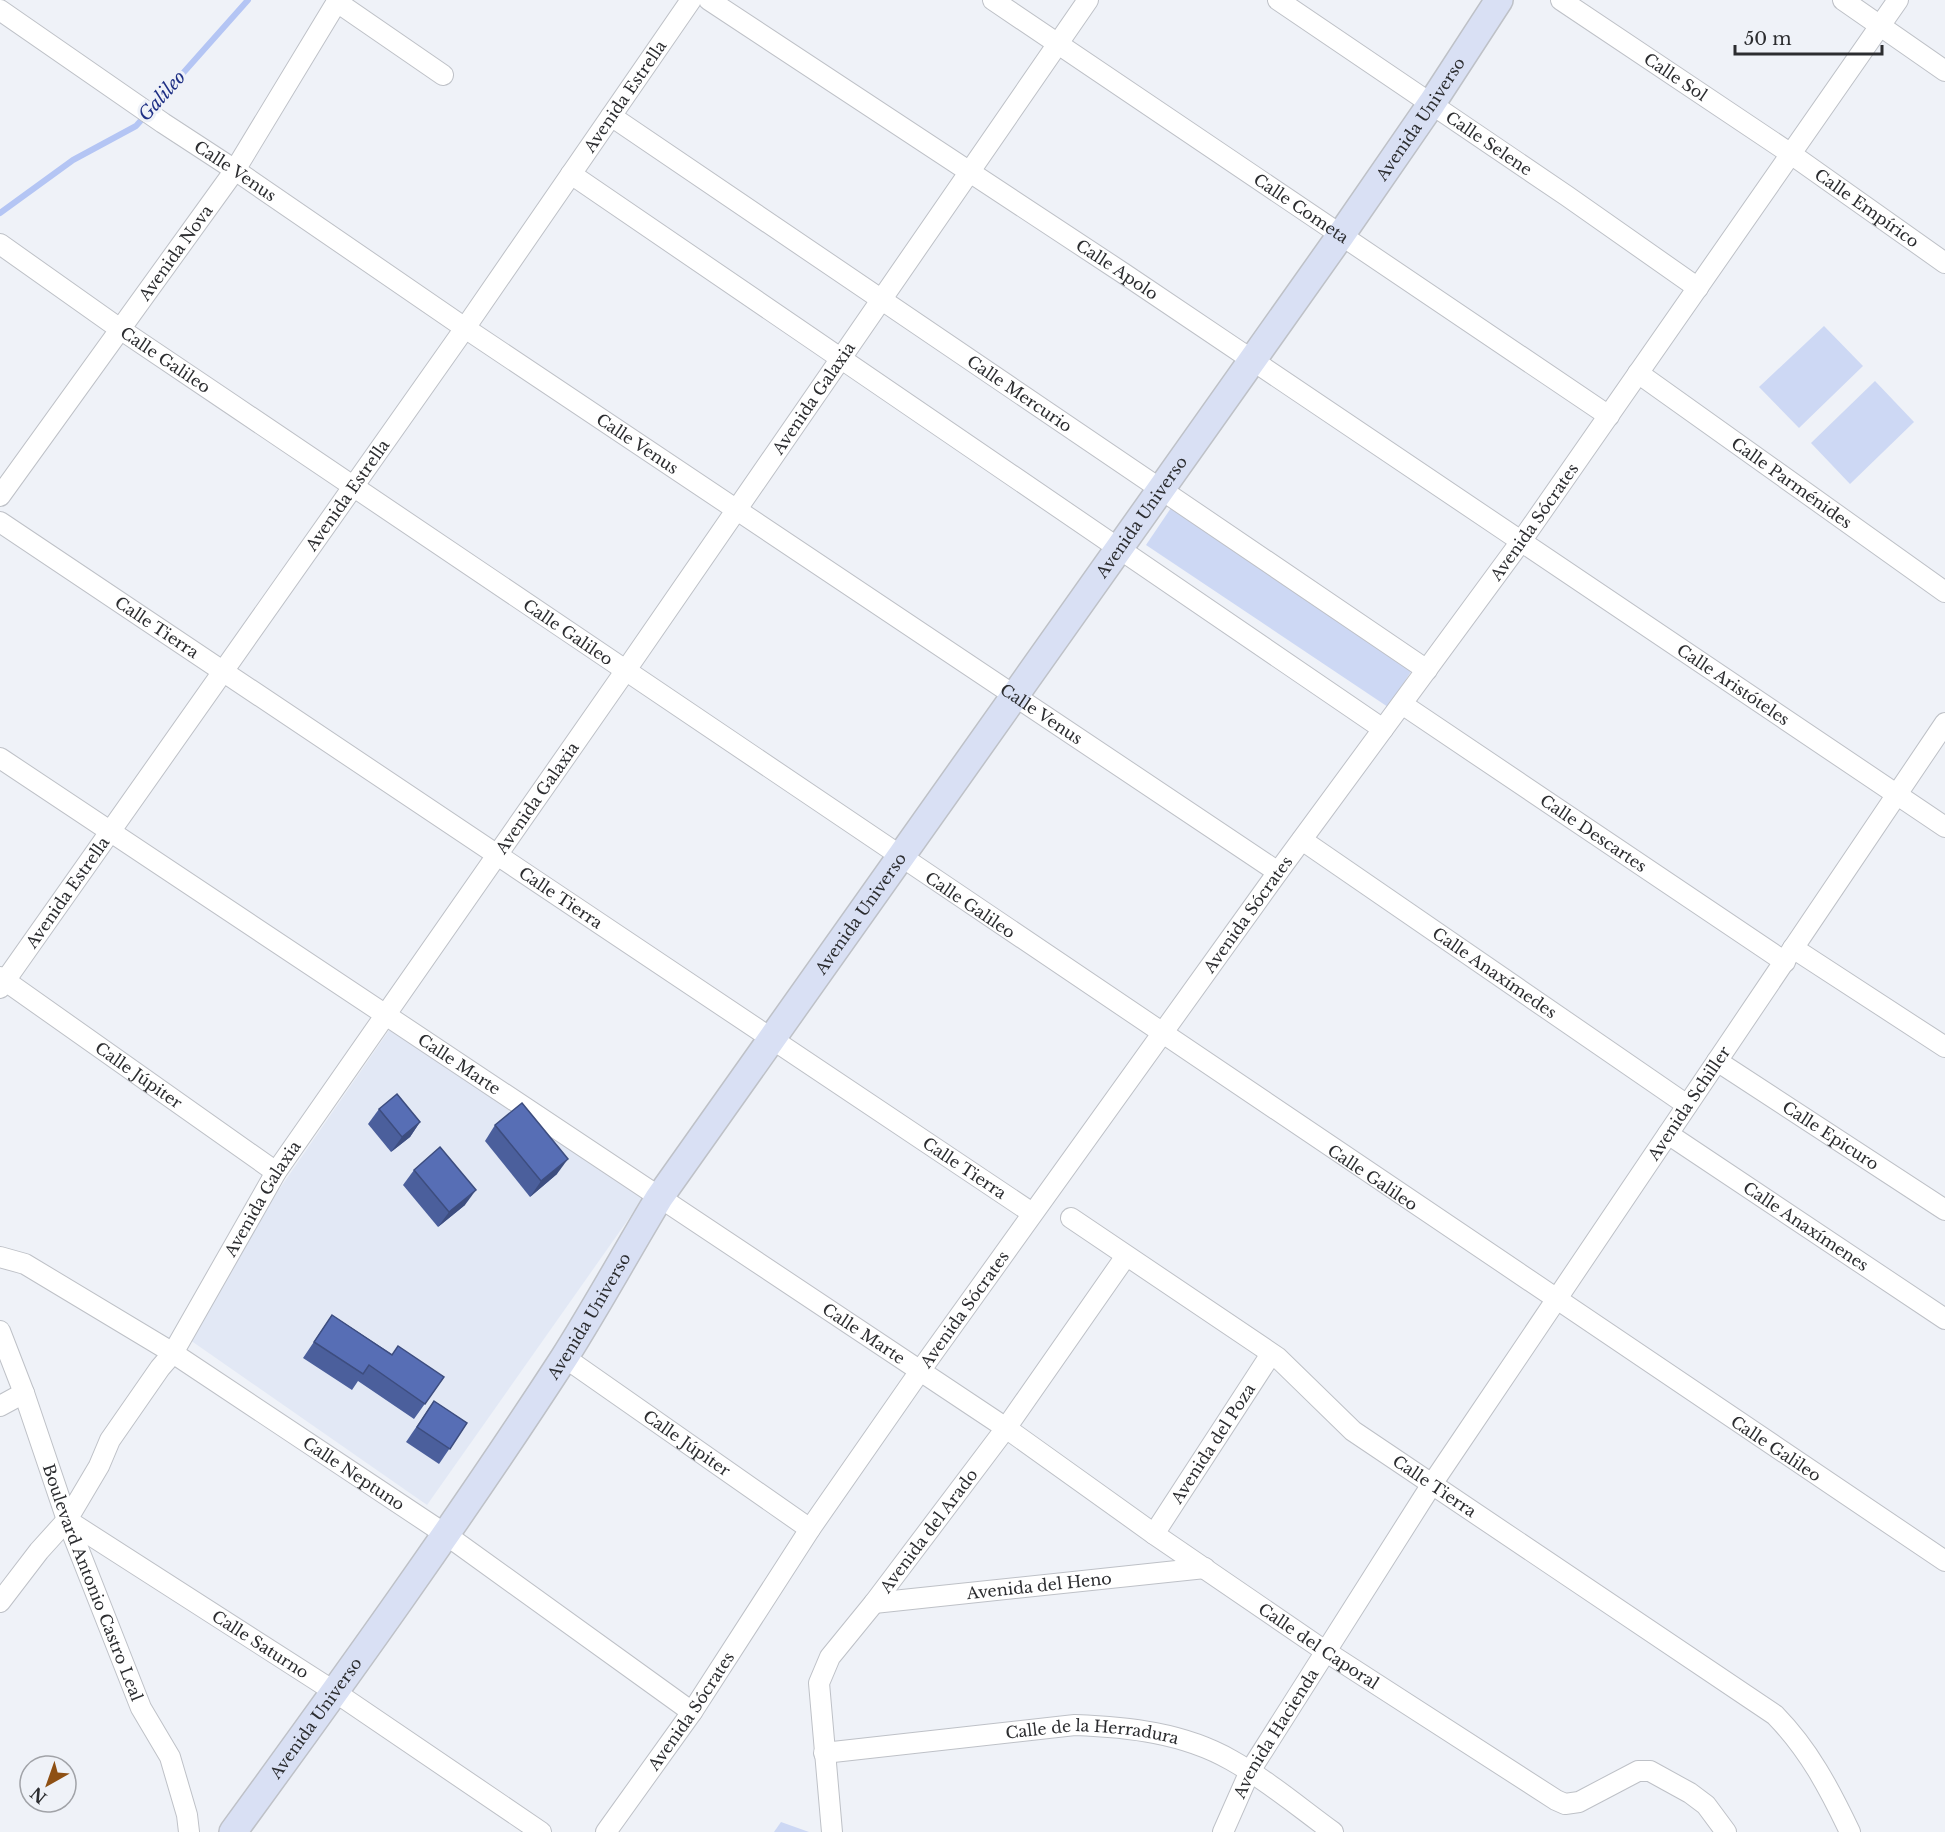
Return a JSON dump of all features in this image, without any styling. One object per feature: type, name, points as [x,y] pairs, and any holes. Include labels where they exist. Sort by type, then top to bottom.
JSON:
[{"type":"street","name":"Avenida Estrella","points":[[2,982],[465,328],[691,0]]},
{"type":"street","name":"Calle Apolo","points":[[710,0],[1522,540]]},
{"type":"street","name":"Calle Cometa","points":[[993,0],[1609,416]]},
{"type":"street","name":"Avenida Galaxia","points":[[0,1602],[39,1551],[67,1520],[99,1466],[110,1440],[173,1353],[276,1172],[737,510],[1088,0]]},
{"type":"street","name":"Calle Selene","points":[[1278,0],[1432,103],[1698,288]]},
{"type":"street","name":"Avenida Universo","points":[[233,1832],[335,1692],[564,1357],[659,1198],[1253,361],[1432,103],[1499,0]]},
{"type":"street","name":"Calle Sol","points":[[1561,0],[1791,154]]},
{"type":"street","points":[[1843,0],[1945,71]]},
{"type":"street","name":"Avenida Sócrates","points":[[606,1832],[692,1712],[810,1528],[920,1371],[1278,872],[1522,540],[1898,0]]},
{"type":"street","points":[[337,1],[443,75]]},
{"type":"street","name":"Avenida Nova","points":[[0,496],[235,170],[337,1]]},
{"type":"street","name":"Calle Venus","points":[[0,10],[162,123],[235,170],[465,328],[1278,872]]},
{"type":"street","name":"Calle Mercurio","points":[[611,116],[1427,670]]},
{"type":"street","name":"Calle Empírico","points":[[1791,154],[1945,263]]},
{"type":"street","points":[[571,174],[1383,729]]},
{"type":"street","name":"Calle Galileo","points":[[4,247],[120,329],[1163,1034],[1555,1302],[1945,1561]]},
{"type":"street","name":"Calle Parménides","points":[[1638,373],[1945,592]]},
{"type":"street","name":"Calle Tierra","points":[[0,522],[1032,1213]]},
{"type":"street","name":"Calle Aristóteles","points":[[1522,540],[1945,827]]},
{"type":"street","name":"Calle Descartes","points":[[1402,704],[1789,955],[1945,1047]]},
{"type":"street","name":"Avenida Schiller","points":[[1432,1484],[1945,723]]},
{"type":"street","name":"Calle Marte","points":[[0,758],[920,1371]]},
{"type":"street","name":"Calle Anaxímedes","points":[[1302,840],[1687,1106]]},
{"type":"street","name":"Calle Júpiter","points":[[2,982],[276,1172]]},
{"type":"street","name":"Calle Epicuro","points":[[1717,1061],[1945,1210]]},
{"type":"street","name":"Calle Anaxímenes","points":[[1668,1134],[1945,1319]]},
{"type":"street","name":"Calle Tierra","points":[[1071,1218],[1271,1354],[1353,1431],[1775,1715],[1818,1768],[1850,1832]]},
{"type":"street","name":"Avenida del Arado","points":[[832,1832],[819,1683],[830,1657],[874,1603],[1006,1428],[1126,1256]]},
{"type":"street","name":"Calle Neptuno","points":[[0,1257],[25,1264],[173,1353],[445,1534],[692,1712]]},
{"type":"street","name":"Boulevard Antonio Castro Leal","points":[[0,1331],[67,1520],[141,1708],[170,1757],[187,1815],[189,1832]]},
{"type":"street","name":"Avenida del Poza","points":[[1154,1534],[1271,1354]]},
{"type":"street","name":"Calle Júpiter","points":[[564,1357],[810,1528]]},
{"type":"street","name":"Calle del Caporal","points":[[920,1371],[1006,1428],[1325,1652],[1556,1800],[1565,1804],[1579,1802],[1638,1771],[1650,1771],[1690,1793],[1706,1806],[1726,1832]]},
{"type":"street","points":[[0,1406],[24,1394]]},
{"type":"street","name":"Avenida Hacienda","points":[[1223,1832],[1250,1772],[1432,1484]]},
{"type":"street","name":"Calle Saturno","points":[[67,1520],[335,1692],[541,1832]]},
{"type":"street","name":"Avenida del Heno","points":[[874,1603],[1205,1568]]},
{"type":"street","name":"Calle de la Herradura","points":[[824,1753],[1075,1725],[1115,1727],[1185,1740],[1230,1759],[1333,1832]]},
{"type":"shaded area","points":[[1824,326],[1863,366],[1799,428],[1759,387]]},
{"type":"shaded area","points":[[1875,381],[1914,422],[1850,484],[1811,443]]},
{"type":"shaded area","points":[[1173,505],[1414,667],[1388,707],[1146,545]]},
{"type":"shaded area","points":[[394,1023],[644,1197],[427,1505],[180,1333]]},
{"type":"shaded area","points":[[781,1822],[809,1832],[774,1832]]},
{"type":"building","points":[[397,1094],[420,1122],[402,1137],[379,1109]]},
{"type":"building","points":[[522,1103],[568,1159],[541,1181],[495,1125]]},
{"type":"building","points":[[440,1147],[476,1190],[449,1212],[414,1170]]},
{"type":"building","points":[[332,1315],[392,1355],[398,1346],[444,1377],[425,1404],[369,1365],[363,1374],[314,1342]]},
{"type":"building","points":[[434,1401],[467,1423],[450,1449],[417,1427]]},
{"type":"waterway","name":"Galileo","points":[[0,213],[73,160],[136,126],[248,0]]}]
